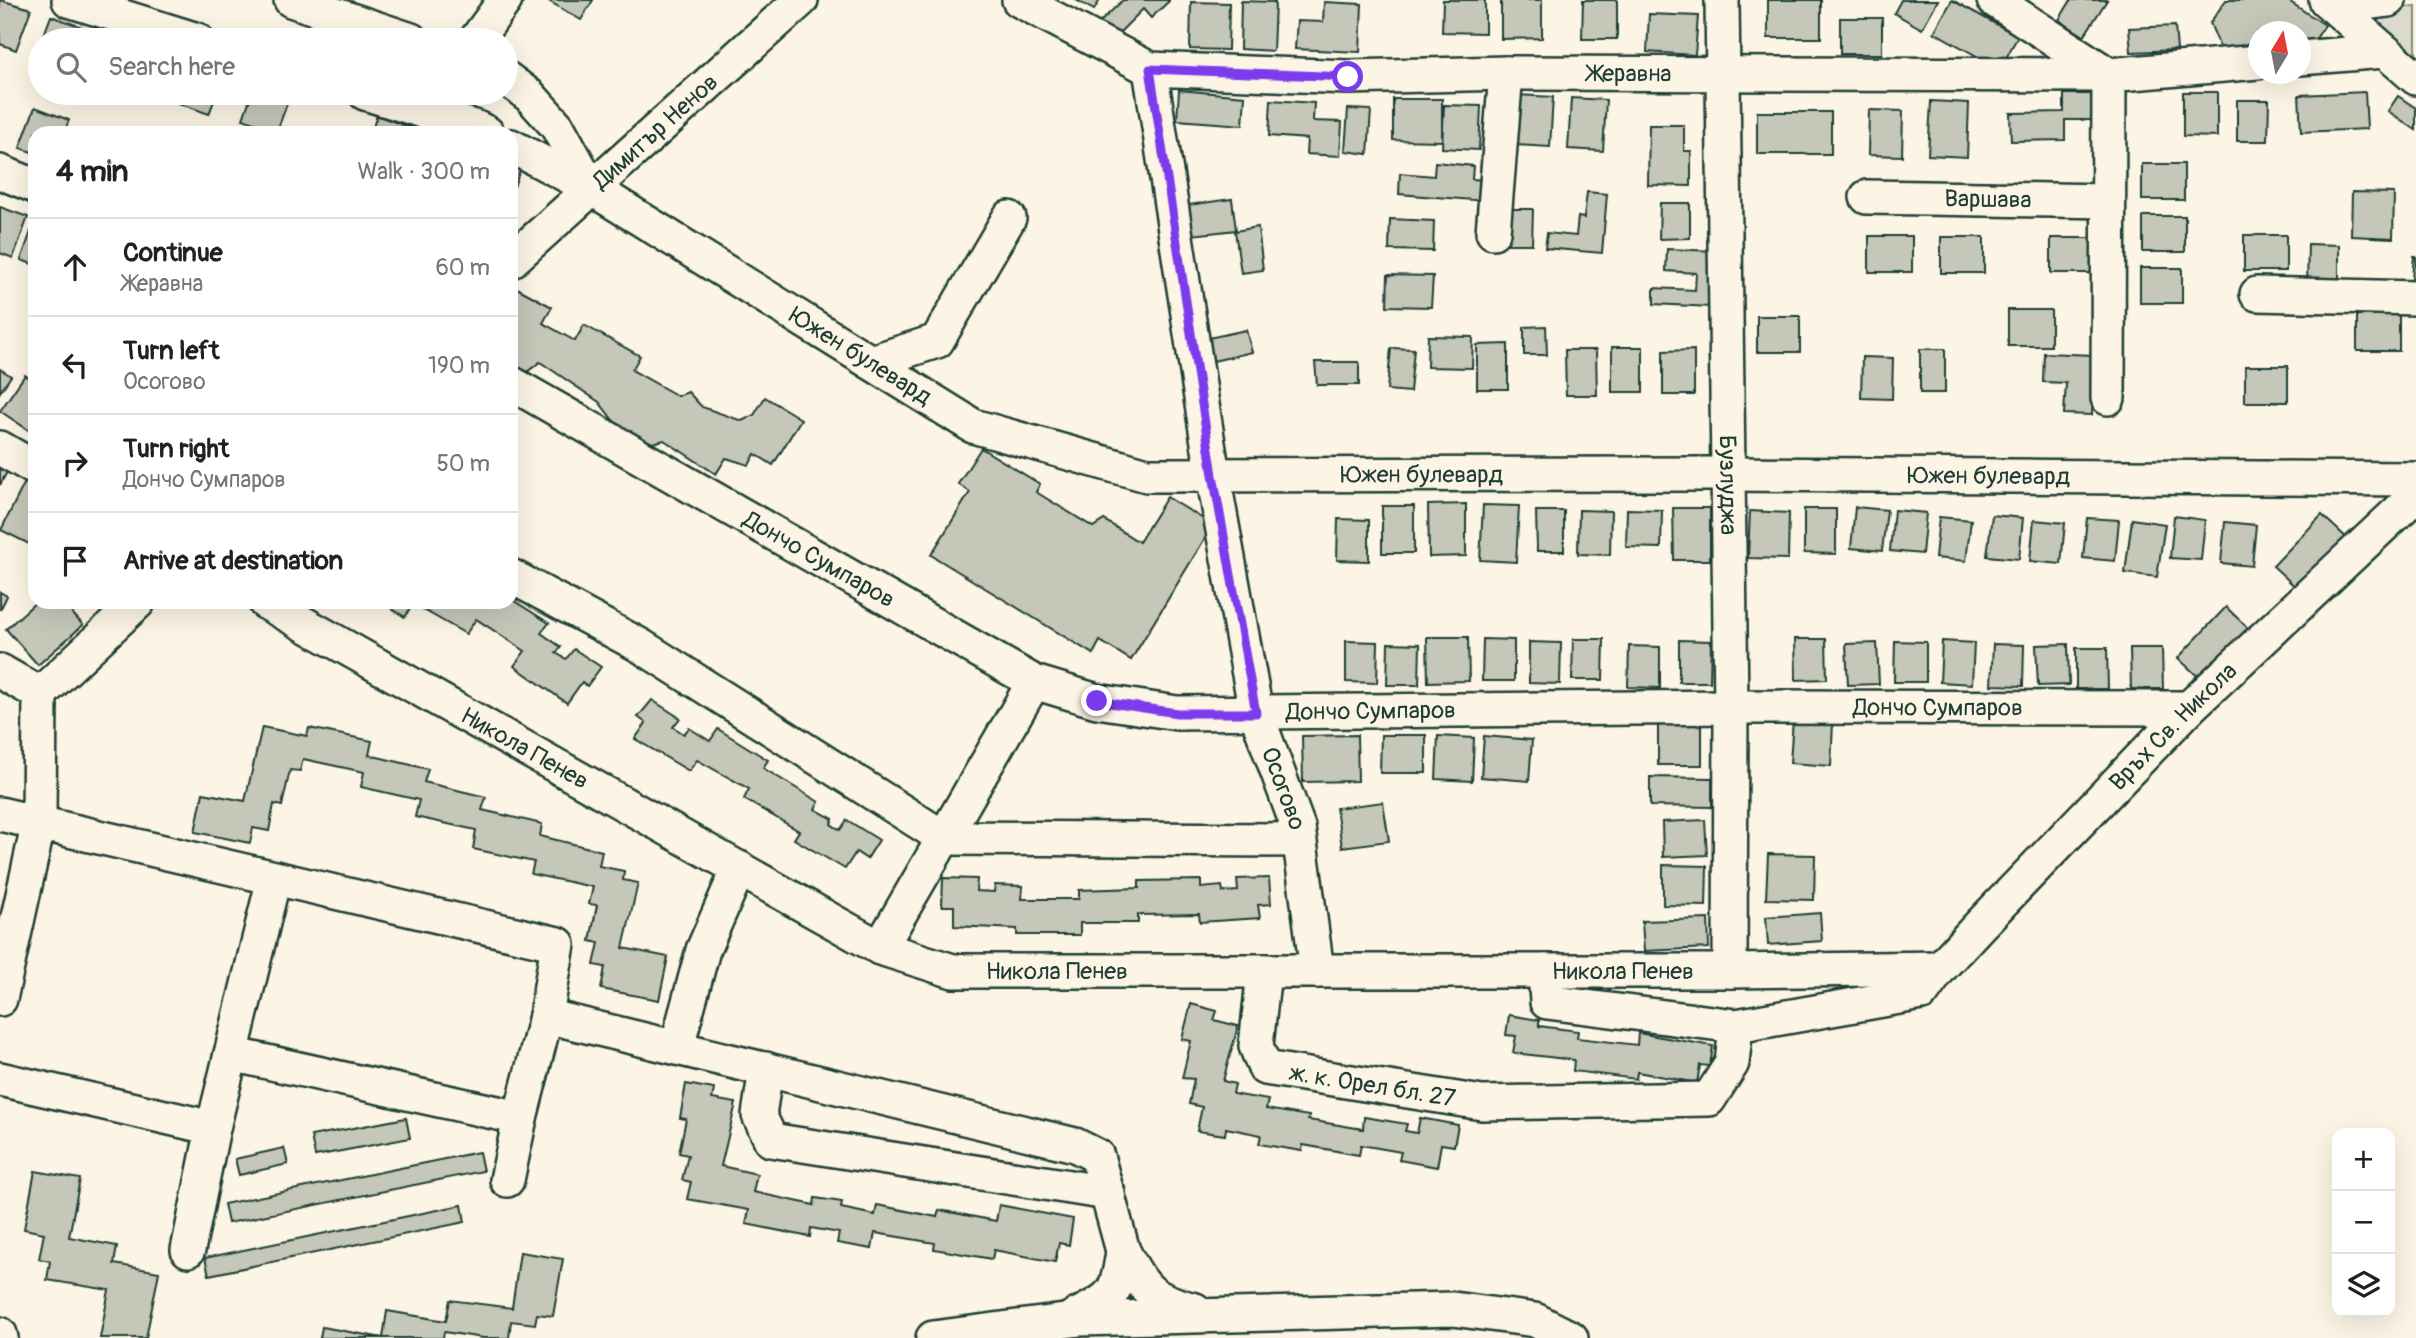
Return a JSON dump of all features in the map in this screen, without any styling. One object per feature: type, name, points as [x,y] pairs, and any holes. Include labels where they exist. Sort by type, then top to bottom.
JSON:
[{"type":"street","points":[[69,0],[159,28]]},
{"type":"street","points":[[291,0],[375,28]]},
{"type":"street","points":[[485,28],[505,0]]},
{"type":"street","name":"Димитър Ненов","points":[[518,255],[801,0]]},
{"type":"street","name":"Жеравна","points":[[1019,0],[1150,69],[1348,77],[1506,73],[2109,75],[2248,63]]},
{"type":"street","name":"Бузлуджа","points":[[1722,0],[1731,707],[1730,971]]},
{"type":"street","points":[[1994,0],[2109,75],[2108,398]]},
{"type":"street","points":[[2330,3],[2389,0]]},
{"type":"street","points":[[2330,3],[2416,78]]},
{"type":"street","points":[[2311,57],[2384,51]]},
{"type":"street","name":"Осогово","points":[[1150,69],[1213,475],[1256,713],[1298,827],[1317,971]]},
{"type":"street","points":[[1493,232],[1506,73]]},
{"type":"street","points":[[518,87],[558,125],[591,188]]},
{"type":"street","points":[[403,105],[471,126]]},
{"type":"street","name":"Южен булевард","points":[[518,150],[591,188],[973,426],[1147,475],[1727,474],[2416,480]]},
{"type":"street","points":[[0,172],[28,183]]},
{"type":"street","name":"Варшава","points":[[1867,197],[2108,201]]},
{"type":"street","points":[[871,362],[937,341],[1009,218]]},
{"type":"street","points":[[2257,294],[2416,298]]},
{"type":"street","name":"Дончо Сумпаров","points":[[518,387],[1034,682],[1097,701],[1177,713],[1731,707],[2189,708]]},
{"type":"street","points":[[0,448],[28,464]]},
{"type":"street","name":"Връх Св. Никола","points":[[1545,971],[1547,1002],[1737,1026],[1922,993],[1940,968],[2189,708],[2416,495]]},
{"type":"street","points":[[518,580],[641,646],[944,838],[1299,840]]},
{"type":"street","points":[[0,999],[39,822],[40,694],[131,609]]},
{"type":"street","name":"Никола Пенев","points":[[277,609],[880,948],[953,971],[1730,971],[1940,968]]},
{"type":"street","points":[[0,671],[40,694]]},
{"type":"street","points":[[880,948],[1034,682]]},
{"type":"street","points":[[0,814],[558,944],[546,1016],[507,1180]]},
{"type":"street","points":[[677,1046],[704,950],[739,868]]},
{"type":"street","points":[[188,1250],[213,1128],[274,878]]},
{"type":"street","name":"ж. к. Орел бл. 27","points":[[1264,971],[1256,1045],[1265,1068],[1482,1103],[1709,1099],[1732,1063],[1737,1026]]},
{"type":"street","points":[[546,1016],[677,1046],[1075,1146],[1097,1156],[1123,1251],[1139,1280],[1163,1302],[1216,1315]]},
{"type":"street","points":[[231,1054],[520,1118]]},
{"type":"street","points":[[766,1069],[759,1115],[771,1140],[1108,1194]]},
{"type":"street","points":[[0,1079],[213,1128]]},
{"type":"street","points":[[1067,1321],[1104,1302],[1119,1284],[1123,1251]]},
{"type":"street","points":[[933,1338],[1067,1321],[1453,1309],[1535,1320],[1571,1338]]},
{"type":"shaded area","points":[[2416,6],[2416,66],[2355,14]]},
{"type":"building","points":[[0,0],[31,9],[16,50],[0,44]]},
{"type":"building","points":[[547,0],[593,0],[581,20]]},
{"type":"building","points":[[1076,0],[1100,0],[1094,10]]},
{"type":"building","points":[[1123,0],[1169,1],[1151,18],[1143,9],[1113,39],[1098,24]]},
{"type":"building","points":[[1443,0],[1485,0],[1485,33],[1442,32]]},
{"type":"building","points":[[1501,0],[1542,0],[1542,38],[1501,39]]},
{"type":"building","points":[[1583,0],[1617,0],[1617,39],[1582,39]]},
{"type":"building","points":[[1768,0],[1821,0],[1821,38],[1768,38]]},
{"type":"building","points":[[1901,0],[1938,0],[1922,29],[1894,13]]},
{"type":"building","points":[[1952,0],[2018,36],[2000,69],[1934,32]]},
{"type":"building","points":[[2071,0],[2107,0],[2084,36],[2059,20]]},
{"type":"building","points":[[2226,0],[2287,0],[2325,25],[2311,46],[2311,21],[2248,21],[2248,52],[2223,55],[2210,23]]},
{"type":"building","points":[[1241,1],[1275,2],[1273,51],[1240,49]]},
{"type":"building","points":[[1191,2],[1229,3],[1228,50],[1190,49]]},
{"type":"building","points":[[1324,2],[1362,4],[1360,52],[1295,49],[1297,21],[1323,22]]},
{"type":"building","points":[[1649,14],[1698,16],[1695,55],[1647,52]]},
{"type":"building","points":[[51,16],[85,28],[46,28]]},
{"type":"building","points":[[1840,18],[1882,18],[1882,54],[1840,54]]},
{"type":"building","points":[[2175,26],[2177,50],[2131,52],[2129,28]]},
{"type":"building","points":[[1179,90],[1245,96],[1243,125],[1177,120]]},
{"type":"building","points":[[2183,92],[2217,92],[2217,137],[2183,136]]},
{"type":"building","points":[[2365,92],[2367,129],[2301,132],[2299,95]]},
{"type":"building","points":[[2064,94],[2092,94],[2092,120],[2065,120],[2065,140],[2011,141],[2010,113],[2064,112]]},
{"type":"building","points":[[1517,95],[1553,97],[1550,147],[1514,145]]},
{"type":"building","points":[[2398,96],[2416,108],[2416,130],[2388,111]]},
{"type":"building","points":[[1571,98],[1606,100],[1603,151],[1568,149]]},
{"type":"building","points":[[1393,99],[1442,99],[1442,141],[1393,140]]},
{"type":"building","points":[[1271,100],[1314,103],[1313,121],[1342,122],[1340,156],[1306,154],[1307,139],[1269,136]]},
{"type":"building","points":[[2237,100],[2269,100],[2268,141],[2237,141]]},
{"type":"building","points":[[1931,101],[1969,103],[1967,157],[1928,155]]},
{"type":"building","points":[[184,105],[212,105],[209,114]]},
{"type":"building","points":[[248,105],[287,105],[279,126],[263,126],[243,119]]},
{"type":"building","points":[[1444,105],[1481,106],[1479,150],[1442,148]]},
{"type":"building","points":[[35,107],[69,120],[67,126],[28,126]]},
{"type":"building","points":[[1348,109],[1371,110],[1368,154],[1345,151]]},
{"type":"building","points":[[1869,110],[1903,111],[1902,156],[1868,155]]},
{"type":"building","points":[[1757,112],[1831,112],[1831,154],[1757,154]]},
{"type":"building","points":[[377,115],[406,126],[373,126]]},
{"type":"building","points":[[1649,125],[1684,125],[1684,151],[1691,151],[1691,186],[1648,185]]},
{"type":"building","points":[[28,126],[28,151],[20,148]]},
{"type":"building","points":[[1435,162],[1473,166],[1472,179],[1486,180],[1485,201],[1399,194],[1400,173],[1434,176]]},
{"type":"building","points":[[2142,164],[2184,164],[2184,200],[2142,200]]},
{"type":"building","points":[[1587,192],[1607,194],[1602,253],[1545,248],[1547,233],[1576,236],[1578,217],[1584,218]]},
{"type":"building","points":[[2352,192],[2394,193],[2393,238],[2351,236]]},
{"type":"building","points":[[1232,199],[1236,230],[1192,235],[1188,205]]},
{"type":"building","points":[[1660,203],[1690,203],[1690,238],[1659,239]]},
{"type":"building","points":[[0,207],[28,217],[13,258],[0,253]]},
{"type":"building","points":[[1502,209],[1533,209],[1532,244],[1502,244]]},
{"type":"building","points":[[2143,216],[2185,216],[2185,252],[2143,252]]},
{"type":"building","points":[[1390,219],[1434,221],[1433,251],[1389,250]]},
{"type":"building","points":[[1258,227],[1263,270],[1241,273],[1235,231]]},
{"type":"building","points":[[2244,235],[2286,235],[2286,271],[2244,271]]},
{"type":"building","points":[[1869,236],[1912,236],[1912,272],[1869,272]]},
{"type":"building","points":[[1941,237],[1984,237],[1984,273],[1941,273]]},
{"type":"building","points":[[2051,238],[2094,238],[2094,273],[2051,273]]},
{"type":"building","points":[[28,240],[28,262],[21,260]]},
{"type":"building","points":[[2308,244],[2339,245],[2339,286],[2307,286]]},
{"type":"building","points":[[1667,249],[1714,251],[1711,307],[1654,304],[1654,288],[1695,290],[1696,273],[1666,271]]},
{"type":"building","points":[[2416,256],[2416,290],[2411,289]]},
{"type":"building","points":[[2140,268],[2182,268],[2182,303],[2140,303]]},
{"type":"building","points":[[1388,275],[1433,276],[1431,307],[1387,306]]},
{"type":"building","points":[[518,289],[552,307],[543,323],[575,341],[584,325],[640,356],[632,370],[678,396],[688,392],[702,407],[742,421],[754,415],[765,397],[801,419],[773,465],[755,454],[749,465],[726,458],[716,474],[664,440],[648,444],[616,424],[599,402],[540,362],[527,372],[518,368]]},
{"type":"building","points":[[2008,310],[2051,310],[2051,346],[2008,346]]},
{"type":"building","points":[[2357,315],[2399,315],[2399,351],[2357,351]]},
{"type":"building","points":[[1757,316],[1800,316],[1800,352],[1757,352]]},
{"type":"building","points":[[1546,326],[1547,355],[1524,355],[1524,327]]},
{"type":"building","points":[[1246,330],[1252,352],[1209,362],[1204,339]]},
{"type":"building","points":[[1428,336],[1473,337],[1472,368],[1427,367]]},
{"type":"building","points":[[1508,344],[1508,389],[1477,389],[1477,345]]},
{"type":"building","points":[[1612,347],[1643,347],[1643,392],[1612,392]]},
{"type":"building","points":[[1391,348],[1414,349],[1410,392],[1387,390]]},
{"type":"building","points":[[1920,349],[1945,349],[1945,393],[1920,393]]},
{"type":"building","points":[[1565,350],[1596,350],[1597,395],[1566,395]]},
{"type":"building","points":[[1694,350],[1694,395],[1663,395],[1663,351]]},
{"type":"building","points":[[2044,353],[2094,355],[2092,415],[2064,414],[2066,383],[2043,382]]},
{"type":"building","points":[[1862,357],[1893,358],[1892,399],[1861,398]]},
{"type":"building","points":[[1315,362],[1359,362],[1359,385],[1317,385]]},
{"type":"building","points":[[2245,366],[2288,366],[2288,402],[2245,402]]},
{"type":"building","points":[[0,369],[11,376],[0,392]]},
{"type":"building","points":[[25,375],[28,377],[28,430],[0,411]]},
{"type":"building","points":[[981,448],[1040,484],[1036,492],[1093,527],[1104,520],[1139,542],[1167,497],[1213,525],[1131,660],[1100,641],[1093,654],[931,555],[970,492],[958,484]]},
{"type":"building","points":[[0,468],[7,472],[0,485]]},
{"type":"building","points":[[25,482],[28,484],[28,544],[1,530]]},
{"type":"building","points":[[1466,504],[1466,556],[1429,557],[1428,505]]},
{"type":"building","points":[[1483,505],[1519,506],[1516,562],[1480,560]]},
{"type":"building","points":[[1382,506],[1414,506],[1414,553],[1382,553]]},
{"type":"building","points":[[1855,507],[1887,510],[1882,551],[1851,548]]},
{"type":"building","points":[[1673,508],[1710,508],[1710,560],[1674,560]]},
{"type":"building","points":[[1627,509],[1662,510],[1661,548],[1626,547]]},
{"type":"building","points":[[1804,509],[1836,509],[1836,554],[1804,553]]},
{"type":"building","points":[[1579,510],[1611,511],[1610,555],[1578,554]]},
{"type":"building","points":[[1894,510],[1926,513],[1922,554],[1890,551]]},
{"type":"building","points":[[1536,511],[1564,511],[1564,551],[1537,551]]},
{"type":"building","points":[[1750,511],[1789,513],[1788,559],[1748,558]]},
{"type":"building","points":[[1992,515],[2023,518],[2019,559],[1987,556]]},
{"type":"building","points":[[2322,515],[2349,540],[2300,591],[2273,566]]},
{"type":"building","points":[[2174,516],[2205,520],[2201,560],[2170,558]]},
{"type":"building","points":[[1939,517],[1971,520],[1966,561],[1935,558]]},
{"type":"building","points":[[2087,518],[2119,520],[2115,561],[2083,558]]},
{"type":"building","points":[[1338,519],[1369,520],[1369,561],[1337,560]]},
{"type":"building","points":[[2132,519],[2165,524],[2157,577],[2125,573]]},
{"type":"building","points":[[2034,520],[2065,523],[2061,564],[2030,561]]},
{"type":"building","points":[[2225,522],[2256,525],[2252,566],[2221,563]]},
{"type":"building","points":[[0,592],[7,596],[0,610]]},
{"type":"building","points":[[518,603],[549,623],[541,633],[561,647],[556,653],[566,659],[574,649],[601,667],[587,686],[582,682],[567,703],[514,666],[525,651],[476,619],[466,634],[422,609],[518,609]]},
{"type":"building","points":[[2226,607],[2253,633],[2205,683],[2178,658]]},
{"type":"building","points":[[28,609],[68,609],[83,625],[38,665],[6,629]]},
{"type":"building","points":[[392,609],[410,609],[405,617]]},
{"type":"building","points":[[1427,637],[1468,637],[1469,681],[1428,682]]},
{"type":"building","points":[[1483,639],[1514,640],[1514,681],[1482,681]]},
{"type":"building","points":[[1573,639],[1604,639],[1603,680],[1572,680]]},
{"type":"building","points":[[1795,639],[1826,639],[1827,679],[1796,680]]},
{"type":"building","points":[[1679,640],[1711,641],[1710,682],[1679,682]]},
{"type":"building","points":[[1346,641],[1378,642],[1377,683],[1346,682]]},
{"type":"building","points":[[1895,641],[1926,642],[1926,682],[1894,682]]},
{"type":"building","points":[[1942,641],[1974,643],[1972,684],[1940,682]]},
{"type":"building","points":[[1529,642],[1561,643],[1560,684],[1529,683]]},
{"type":"building","points":[[1388,643],[1420,644],[1419,685],[1387,685]]},
{"type":"building","points":[[1877,643],[1879,684],[1848,685],[1846,644]]},
{"type":"building","points":[[1993,644],[2024,645],[2023,686],[1991,685]]},
{"type":"building","points":[[2068,644],[2069,685],[2038,686],[2036,645]]},
{"type":"building","points":[[1629,646],[1660,647],[1660,688],[1628,687]]},
{"type":"building","points":[[2076,648],[2107,648],[2108,689],[2076,689]]},
{"type":"building","points":[[2130,648],[2162,648],[2163,689],[2131,689]]},
{"type":"building","points":[[652,700],[680,718],[673,727],[684,734],[689,728],[710,741],[718,729],[768,760],[763,768],[819,802],[815,809],[833,819],[831,824],[840,830],[847,820],[879,840],[867,859],[856,852],[845,869],[794,839],[799,831],[744,799],[749,789],[697,760],[689,771],[635,739],[646,723],[638,717]]},
{"type":"building","points":[[1793,719],[1833,722],[1831,766],[1790,763]]},
{"type":"building","points":[[1658,723],[1702,723],[1702,765],[1658,765]]},
{"type":"building","points":[[262,727],[307,736],[309,728],[372,741],[369,755],[428,769],[424,782],[486,797],[482,810],[542,824],[540,836],[602,851],[599,866],[624,871],[623,880],[638,883],[623,948],[668,957],[659,1000],[601,989],[605,967],[594,965],[599,943],[590,941],[597,905],[589,904],[593,887],[531,874],[534,862],[473,849],[476,830],[415,817],[419,800],[361,787],[364,772],[303,759],[300,771],[290,770],[282,806],[274,804],[269,831],[253,828],[250,843],[195,832],[203,793],[245,801]]},
{"type":"building","points":[[1357,735],[1358,781],[1303,782],[1302,736]]},
{"type":"building","points":[[1381,735],[1426,735],[1426,773],[1380,773]]},
{"type":"building","points":[[1438,736],[1474,738],[1472,781],[1436,779]]},
{"type":"building","points":[[1484,736],[1532,740],[1529,781],[1481,777]]},
{"type":"building","points":[[1650,777],[1712,778],[1712,807],[1650,806]]},
{"type":"building","points":[[1383,802],[1389,841],[1342,847],[1336,808]]},
{"type":"building","points":[[1705,820],[1707,855],[1663,857],[1662,822]]},
{"type":"building","points":[[1768,854],[1815,855],[1814,900],[1766,899]]},
{"type":"building","points":[[1663,865],[1707,866],[1706,906],[1663,905]]},
{"type":"building","points":[[943,878],[977,879],[976,891],[994,892],[995,885],[1023,886],[1022,899],[1079,899],[1079,890],[1139,888],[1139,881],[1201,880],[1201,888],[1222,886],[1223,892],[1238,891],[1237,879],[1269,878],[1271,904],[1258,905],[1260,918],[1200,922],[1199,914],[1138,915],[1138,923],[1080,923],[1080,935],[1017,935],[1017,929],[954,926],[954,906],[942,906]]},
{"type":"building","points":[[1820,913],[1822,941],[1768,945],[1766,917]]},
{"type":"building","points":[[1708,919],[1709,948],[1644,951],[1642,921]]},
{"type":"building","points":[[1191,1004],[1217,1011],[1214,1020],[1238,1026],[1223,1081],[1235,1084],[1233,1094],[1268,1100],[1266,1109],[1309,1116],[1308,1120],[1363,1129],[1364,1117],[1407,1124],[1405,1131],[1417,1133],[1420,1118],[1458,1125],[1454,1146],[1441,1144],[1437,1167],[1399,1160],[1401,1152],[1361,1145],[1359,1155],[1303,1145],[1302,1151],[1259,1144],[1261,1135],[1226,1128],[1225,1135],[1197,1131],[1202,1107],[1189,1104],[1194,1079],[1182,1078],[1191,1041],[1182,1039]]},
{"type":"building","points":[[1509,1015],[1539,1020],[1539,1026],[1578,1031],[1577,1038],[1637,1045],[1638,1033],[1713,1046],[1710,1066],[1700,1065],[1697,1083],[1637,1072],[1636,1079],[1573,1071],[1574,1060],[1513,1053],[1516,1036],[1506,1035]]},
{"type":"building","points":[[686,1084],[714,1089],[712,1099],[736,1103],[721,1166],[757,1174],[753,1192],[814,1205],[815,1198],[842,1202],[841,1208],[875,1215],[877,1205],[937,1217],[939,1210],[996,1221],[999,1205],[1073,1219],[1069,1245],[1059,1243],[1055,1262],[994,1250],[992,1259],[934,1249],[935,1243],[875,1233],[872,1249],[837,1243],[839,1233],[811,1228],[810,1237],[746,1224],[749,1210],[687,1199],[691,1182],[682,1180],[688,1155],[679,1153],[686,1119],[680,1118]]},
{"type":"building","points":[[406,1118],[410,1138],[315,1156],[311,1136]]},
{"type":"building","points":[[284,1148],[288,1164],[239,1175],[235,1159]]},
{"type":"building","points":[[479,1152],[483,1171],[228,1223],[224,1204]]},
{"type":"building","points":[[35,1171],[80,1179],[69,1237],[117,1246],[114,1264],[159,1272],[146,1338],[100,1338],[109,1290],[47,1280],[50,1261],[39,1259],[44,1233],[24,1229]]},
{"type":"building","points":[[462,1205],[465,1222],[209,1275],[205,1258]]},
{"type":"building","points":[[520,1252],[563,1259],[553,1316],[537,1314],[535,1324],[511,1321],[509,1338],[483,1338],[444,1332],[443,1338],[383,1338],[387,1311],[446,1321],[450,1300],[512,1308]]},
{"type":"building","points":[[322,1327],[383,1338],[320,1338]]},
{"type":"route","points":[[1097,701],[1177,713],[1256,713],[1213,475],[1150,69],[1348,77]]}]
